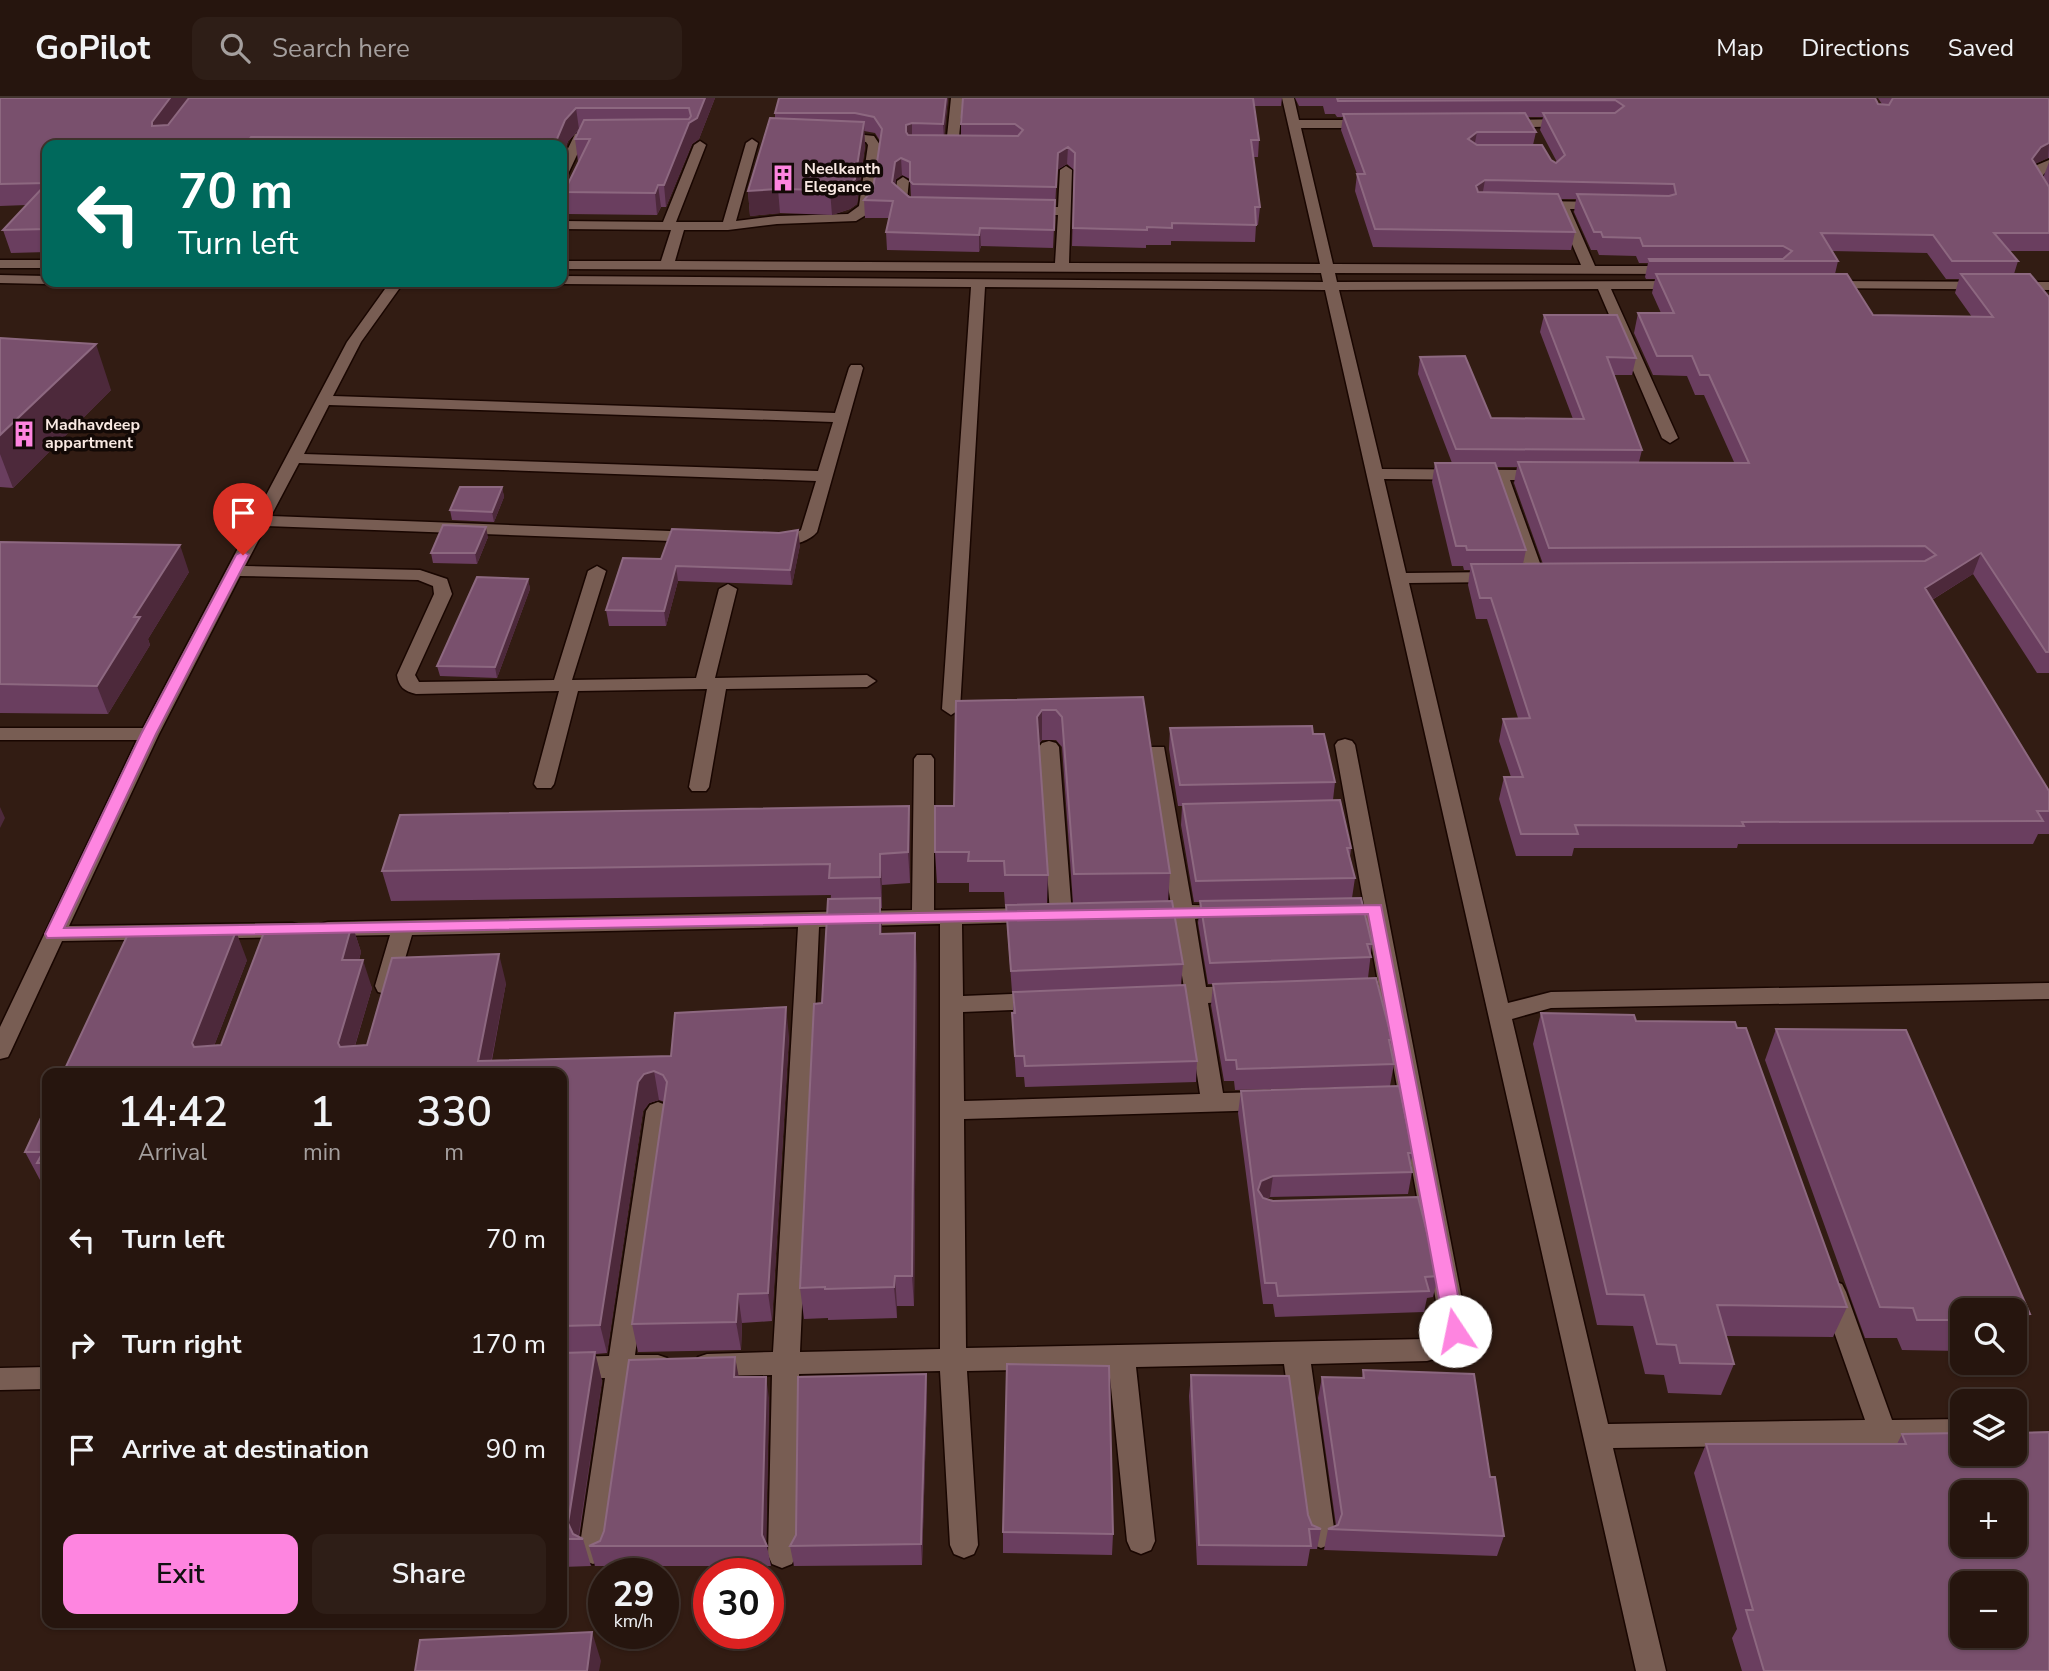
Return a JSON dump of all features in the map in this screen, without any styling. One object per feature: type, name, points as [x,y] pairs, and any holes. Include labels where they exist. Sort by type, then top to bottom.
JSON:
[{"type":"street","points":[[952,146],[957,98]]},
{"type":"street","points":[[1288,98],[1651,1671]]},
{"type":"street","points":[[1489,124],[1532,129],[1584,123]]},
{"type":"street","points":[[1294,124],[1380,124]]},
{"type":"street","points":[[567,163],[579,137],[590,134],[617,134]]},
{"type":"street","points":[[567,225],[728,226],[777,220],[843,220],[861,212],[865,206],[873,141],[856,136],[819,136]]},
{"type":"street","points":[[728,226],[752,144]]},
{"type":"street","points":[[667,265],[673,226],[699,145]]},
{"type":"street","points":[[2049,164],[2041,167],[2035,183],[2049,200]]},
{"type":"street","points":[[1062,268],[1066,170]]},
{"type":"street","points":[[903,181],[901,200],[905,205],[930,209]]},
{"type":"street","points":[[1522,205],[1614,206]]},
{"type":"street","points":[[1562,206],[1590,270]]},
{"type":"street","points":[[1011,211],[1064,211]]},
{"type":"street","points":[[0,264],[42,264]]},
{"type":"street","points":[[0,295],[29,264]]},
{"type":"street","points":[[567,265],[1062,268],[1603,286],[1698,285]]},
{"type":"street","points":[[567,281],[978,282],[1688,270]]},
{"type":"street","points":[[1826,271],[2035,271]]},
{"type":"street","points":[[0,279],[42,280]]},
{"type":"street","points":[[951,709],[978,282]]},
{"type":"street","points":[[1806,285],[2049,286]]},
{"type":"street","points":[[1603,286],[1670,438]]},
{"type":"street","points":[[0,1051],[149,734],[354,342],[393,287]]},
{"type":"street","points":[[753,539],[804,537],[809,532],[856,368]]},
{"type":"street","points":[[323,400],[842,418]]},
{"type":"street","points":[[293,458],[825,476]]},
{"type":"street","points":[[1374,474],[1553,475]]},
{"type":"street","points":[[1398,578],[1530,577],[1500,475]]},
{"type":"street","points":[[260,521],[712,537]]},
{"type":"street","points":[[234,571],[420,575],[441,583],[443,594],[406,674],[408,684],[416,688],[867,681]]},
{"type":"street","points":[[544,784],[565,686],[597,571]]},
{"type":"street","points":[[699,787],[711,684],[728,589]]},
{"type":"street","points":[[0,734],[149,734]]},
{"type":"street","points":[[567,1368],[1427,1350],[1445,1345],[1455,1331],[1375,909],[1350,811],[1345,745]]},
{"type":"street","points":[[1049,747],[1060,915]]},
{"type":"street","points":[[1157,751],[1174,816],[1183,912],[1213,1102]]},
{"type":"street","points":[[923,759],[923,917]]},
{"type":"street","points":[[1348,909],[1375,909]]},
{"type":"street","points":[[1129,913],[1252,911]]},
{"type":"street","points":[[53,934],[1088,914]]},
{"type":"street","points":[[951,917],[953,1361],[964,1545]]},
{"type":"street","points":[[782,1555],[786,1364],[809,919]]},
{"type":"street","points":[[380,1007],[402,927]]},
{"type":"street","points":[[262,956],[272,930]]},
{"type":"street","points":[[1363,989],[1390,988]]},
{"type":"street","points":[[1499,1014],[1551,1000],[2049,991]]},
{"type":"street","points":[[1143,997],[1266,993]]},
{"type":"street","points":[[951,1005],[1060,1001]]},
{"type":"street","points":[[1385,1097],[1411,1096]]},
{"type":"street","points":[[951,1110],[1292,1100]]},
{"type":"street","points":[[593,1551],[658,1111]]},
{"type":"street","points":[[1404,1206],[1431,1205]]},
{"type":"street","points":[[1827,1275],[1883,1432]]},
{"type":"street","points":[[1296,1353],[1321,1535]]},
{"type":"street","points":[[1121,1356],[1141,1541]]},
{"type":"street","points":[[0,1379],[42,1378]]},
{"type":"street","points":[[1596,1436],[1950,1430]]},
{"type":"building","points":[[0,98],[170,98],[152,122],[152,126],[168,125],[189,98],[705,98],[697,118],[689,123],[664,185],[658,185],[655,193],[567,192],[567,186],[590,139],[575,139],[584,120],[689,119],[689,108],[576,108],[565,120],[557,139],[251,137],[249,140],[42,140],[42,183],[0,184]]},
{"type":"building","points":[[779,98],[946,98],[943,124],[912,123],[906,125],[908,135],[1018,136],[1023,130],[1015,124],[961,124],[963,98],[1253,98],[1259,140],[1251,140],[1260,207],[1255,207],[1256,225],[1172,223],[1172,228],[1147,227],[1147,230],[1073,228],[1075,153],[1068,147],[1058,153],[1056,187],[913,184],[910,181],[910,162],[901,158],[895,162],[892,182],[909,197],[1055,200],[1054,230],[980,228],[979,235],[886,232],[893,201],[864,200],[873,189],[882,129],[874,117],[855,113],[775,113]]},
{"type":"building","points":[[1337,98],[1875,98],[1878,104],[1889,105],[1893,98],[2049,98],[2049,143],[2041,147],[2032,159],[2049,187],[2049,233],[1994,233],[2018,261],[1952,261],[1933,235],[1821,233],[1838,261],[1650,261],[1649,259],[1783,259],[1792,251],[1783,246],[1643,246],[1640,238],[1603,237],[1601,232],[1594,232],[1577,194],[1669,196],[1676,194],[1674,184],[1485,180],[1476,186],[1478,192],[1558,194],[1575,232],[1375,229],[1357,174],[1365,174],[1343,114],[1525,113],[1536,132],[1477,132],[1468,139],[1477,145],[1542,145],[1551,160],[1556,163],[1565,155],[1543,113],[1615,113],[1624,106],[1615,100],[1338,101]]},
{"type":"building","points":[[770,118],[864,122],[855,179],[849,184],[830,190],[748,191]]},
{"type":"building","points":[[42,188],[42,229],[3,230]]},
{"type":"building","points":[[1656,274],[1847,274],[1873,315],[1993,317],[1961,274],[2030,274],[2049,297],[2049,652],[2046,652],[1981,553],[1925,588],[2049,791],[2049,811],[2037,811],[2043,821],[1742,822],[1744,826],[1575,825],[1578,834],[1521,834],[1504,777],[1523,777],[1503,719],[1530,718],[1491,598],[1480,598],[1471,564],[1925,561],[1936,555],[1925,546],[1549,548],[1518,462],[1749,463],[1709,375],[1700,375],[1692,356],[1657,356],[1638,313],[1674,313]]},
{"type":"building","points":[[1544,315],[1617,315],[1636,358],[1607,357],[1642,450],[1456,449],[1420,357],[1465,356],[1491,418],[1584,419]]},
{"type":"building","points":[[0,338],[96,344],[0,435]]},
{"type":"building","points":[[1435,463],[1495,463],[1526,550],[1467,550],[1466,546],[1456,546]]},
{"type":"building","points":[[460,487],[502,487],[492,512],[450,510]]},
{"type":"building","points":[[443,525],[486,527],[475,553],[431,553]]},
{"type":"building","points":[[672,529],[779,533],[798,530],[790,570],[676,566],[664,611],[606,610],[623,558],[661,559]]},
{"type":"building","points":[[0,542],[180,545],[134,617],[140,617],[97,686],[0,684]]},
{"type":"building","points":[[477,577],[528,579],[495,667],[437,666]]},
{"type":"building","points":[[1143,697],[1170,873],[1074,874],[1062,717],[1056,710],[1042,710],[1037,717],[1048,875],[1005,875],[1004,861],[968,861],[969,852],[935,852],[935,806],[954,806],[956,701]]},
{"type":"building","points":[[1312,726],[1313,734],[1324,734],[1335,782],[1180,785],[1170,728]]},
{"type":"building","points":[[1340,800],[1351,848],[1347,848],[1355,878],[1196,881],[1183,804]]},
{"type":"building","points":[[909,806],[908,852],[880,854],[880,877],[829,878],[830,864],[382,871],[400,815]]},
{"type":"building","points":[[880,898],[880,934],[915,933],[912,1276],[895,1276],[894,1287],[800,1288],[814,1004],[822,1003],[828,899]]},
{"type":"building","points":[[1361,898],[1372,944],[1367,944],[1371,957],[1210,963],[1200,901]]},
{"type":"building","points":[[1172,901],[1183,964],[1011,971],[1006,905]]},
{"type":"building","points":[[352,924],[342,960],[363,960],[338,1043],[340,1047],[367,1045],[392,958],[499,954],[478,1061],[671,1056],[675,1013],[786,1007],[768,1293],[738,1294],[736,1322],[632,1324],[667,1082],[663,1075],[654,1071],[644,1074],[638,1082],[600,1325],[567,1326],[567,1068],[65,1068],[129,932],[236,931],[192,1043],[194,1047],[221,1045],[266,927]]},
{"type":"building","points":[[1376,978],[1392,1040],[1389,1040],[1394,1064],[1237,1069],[1236,1060],[1226,1060],[1213,984]]},
{"type":"building","points":[[1185,985],[1197,1061],[1025,1066],[1024,1056],[1015,1056],[1013,992]]},
{"type":"building","points":[[1541,1013],[1634,1015],[1636,1021],[1735,1022],[1737,1028],[1746,1028],[1847,1307],[1717,1305],[1734,1364],[1680,1363],[1676,1345],[1657,1344],[1644,1295],[1607,1294]]},
{"type":"building","points":[[1776,1029],[1906,1030],[2023,1298],[1950,1298],[1950,1320],[1917,1320],[1913,1308],[1880,1307]]},
{"type":"building","points":[[1399,1086],[1413,1153],[1408,1153],[1412,1172],[1273,1176],[1261,1181],[1258,1190],[1263,1198],[1273,1201],[1418,1197],[1438,1276],[1425,1277],[1429,1291],[1278,1296],[1276,1283],[1265,1283],[1241,1091]]},
{"type":"building","points":[[42,1116],[42,1152],[25,1152]]},
{"type":"building","points":[[595,1352],[568,1523],[573,1534],[583,1539],[567,1539],[567,1353]]},
{"type":"building","points":[[735,1357],[734,1377],[766,1377],[762,1535],[767,1546],[589,1546],[600,1541],[604,1531],[629,1360]]},
{"type":"building","points":[[1007,1364],[1109,1366],[1113,1534],[1003,1532]]},
{"type":"building","points":[[1363,1370],[1474,1374],[1490,1477],[1495,1477],[1504,1536],[1328,1529],[1338,1525],[1342,1514],[1322,1377],[1364,1378]]},
{"type":"building","points":[[926,1374],[921,1544],[790,1546],[796,1535],[798,1377]]},
{"type":"building","points":[[1191,1375],[1289,1376],[1308,1515],[1312,1525],[1321,1529],[1309,1529],[1311,1546],[1199,1545]]},
{"type":"building","points":[[2049,1432],[2049,1671],[1764,1671],[1746,1610],[1753,1610],[1706,1444],[1906,1444],[1902,1434],[1950,1433],[1950,1466],[2027,1466],[2027,1433]]},
{"type":"building","points":[[588,1632],[590,1649],[587,1671],[415,1671],[420,1640]]},
{"type":"place","name":"Neelkanth Elegance","points":[[783,178]]},
{"type":"place","name":"Madhavdeep appartment","points":[[24,434]]},
{"type":"route","points":[[243,555],[149,734],[53,934],[1375,909],[1455,1331]]}]
